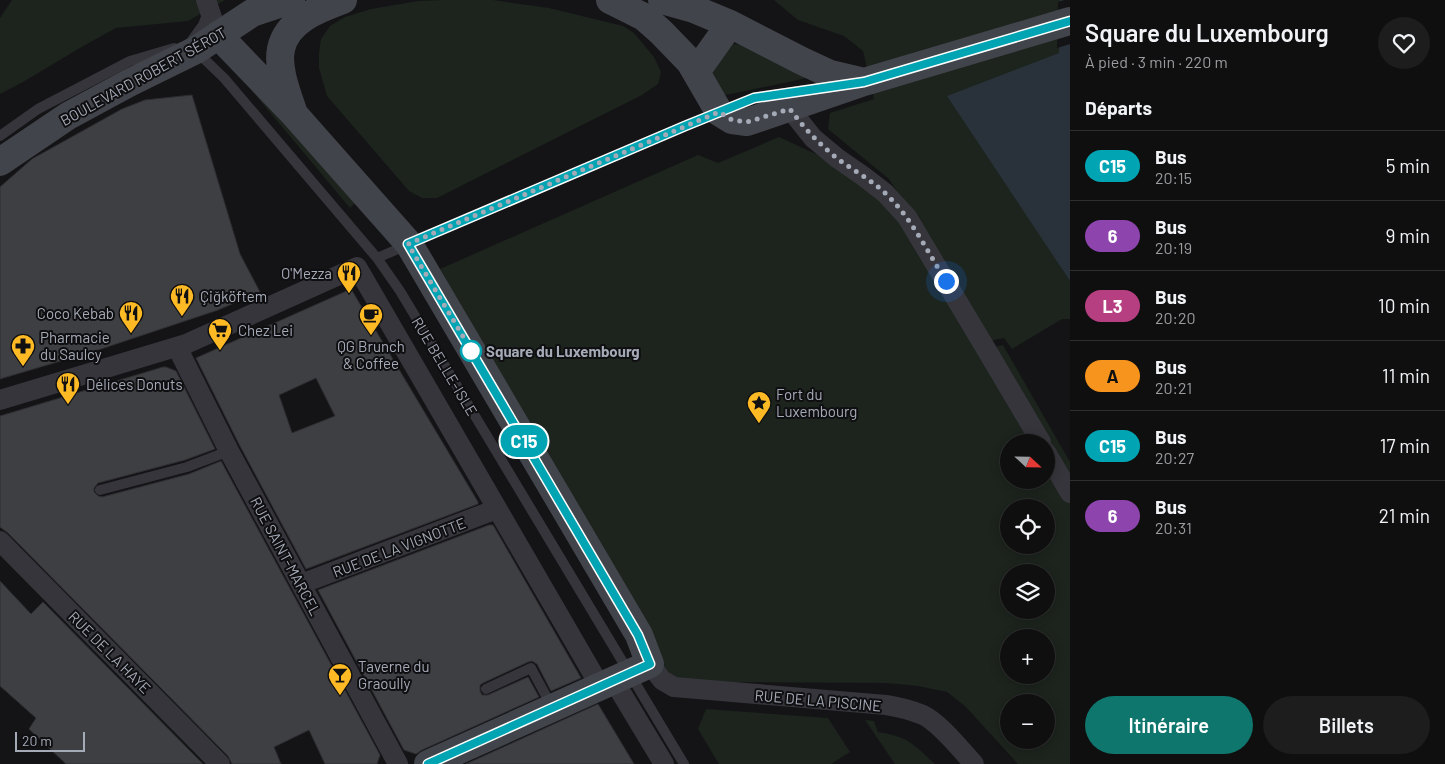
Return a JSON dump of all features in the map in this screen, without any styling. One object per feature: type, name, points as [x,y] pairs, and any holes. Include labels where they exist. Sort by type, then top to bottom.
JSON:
[{"type":"main road","name":"BOULEVARD ROBERT SÉROT","points":[[0,162],[68,116],[192,47],[218,35],[252,13],[291,0]]},
{"type":"main road","points":[[293,113],[284,84],[280,59],[281,48],[298,22],[322,8],[343,0]]},
{"type":"main road","points":[[610,0],[644,17],[661,32],[690,62],[719,112],[732,120],[747,122],[790,109],[864,82],[1070,21]]},
{"type":"main road","points":[[662,0],[694,8],[830,74],[864,82]]},
{"type":"main road","points":[[696,72],[730,24]]},
{"type":"main road","name":"RUE BELLE-ISLE","points":[[218,35],[293,113],[408,244],[638,635],[624,676]]},
{"type":"main road","points":[[428,764],[624,676]]},
{"type":"street","points":[[208,4],[218,35]]},
{"type":"street","points":[[790,109],[813,138],[885,193],[907,217],[1036,434]]},
{"type":"street","name":"RUE BELLE-ISLE","points":[[178,346],[356,267],[497,509],[624,676],[664,764]]},
{"type":"street","points":[[0,400],[178,346]]},
{"type":"street","name":"RUE SAINT-MARCEL","points":[[178,346],[229,451],[398,764]]},
{"type":"street","points":[[1055,467],[1070,493]]},
{"type":"street","name":"RUE DE LA VIGNOTTE","points":[[301,584],[497,509]]},
{"type":"street","name":"RUE DE LA HAYE","points":[[0,541],[220,764]]},
{"type":"street","name":"RUE DE LA PISCINE","points":[[624,676],[662,680],[674,687],[886,705],[908,709],[925,716],[935,723],[974,764]]},
{"type":"lane","name":"BOULEVARD ROBERT SÉROT","points":[[0,136],[38,109],[130,61],[192,47],[203,25],[208,4]]},
{"type":"lane","name":"RUE BELLE-ISLE","points":[[192,47],[224,78],[377,258],[400,291],[624,676],[684,764]]},
{"type":"lane","points":[[377,258],[754,98],[864,82]]},
{"type":"lane","points":[[100,490],[186,467],[229,451]]},
{"type":"lane","points":[[486,689],[532,668],[553,708]]},
{"type":"shaded area","points":[[12,0],[225,0],[188,21],[116,28],[0,94],[0,18]]},
{"type":"shaded area","points":[[493,0],[549,8],[623,26],[634,33],[654,57],[661,72],[658,84],[642,95],[437,198],[422,198],[409,191],[327,96],[319,68],[319,53],[321,39],[330,26],[345,17],[371,9],[418,1]]},
{"type":"shaded area","points":[[774,0],[1060,0],[1057,261],[1070,281],[1070,319],[1062,319],[1012,349],[1004,338],[989,341],[889,179],[828,129],[830,113],[874,99],[863,51],[844,36],[798,20]]},
{"type":"shaded area","points":[[1060,0],[1070,0],[1070,281],[947,96],[1059,53]]},
{"type":"shaded area","points":[[732,44],[746,45],[807,78],[726,95],[715,86],[711,73]]},
{"type":"shaded area","points":[[248,86],[358,200],[350,208]]},
{"type":"shaded area","name":"Square du Luxembourg","points":[[779,137],[818,155],[885,193],[986,349],[1003,345],[1054,434],[1000,434],[1000,489],[1055,489],[1055,436],[1070,462],[1070,764],[1018,764],[1004,749],[1055,749],[1055,694],[1000,694],[1000,744],[965,706],[947,692],[918,686],[887,683],[710,682],[675,678],[665,668],[431,273],[698,155],[718,163]]},
{"type":"shaded area","points":[[706,709],[828,718],[850,752],[831,764],[719,764],[698,729]]},
{"type":"shaded area","points":[[865,720],[874,721],[878,732],[897,736],[910,742],[935,764],[895,764]]},
{"type":"pier","points":[[1070,0],[1070,44],[1057,48],[1058,2]]},
{"type":"building","points":[[192,95],[240,254],[260,292],[218,310],[101,349],[0,379],[0,187],[32,159],[122,109],[145,100]]},
{"type":"building","points":[[351,289],[478,504],[306,569],[240,446],[196,358]],"holes":[[[316,378],[335,416],[292,433],[279,395]]]},
{"type":"building","points":[[163,367],[176,371],[215,449],[185,460],[98,483],[94,488],[94,492],[102,497],[189,474],[221,461],[380,755],[377,764],[325,764],[309,730],[274,747],[281,764],[232,764],[228,756],[0,527],[0,416]]},
{"type":"building","points":[[493,525],[581,678],[551,691],[537,664],[532,661],[528,662],[483,683],[480,685],[480,691],[482,695],[488,695],[528,677],[539,697],[416,754],[404,750],[318,590]]},
{"type":"building","points":[[0,581],[31,614],[43,602],[203,764],[66,764],[29,729],[36,718],[0,686]]},
{"type":"building","points":[[598,704],[634,764],[466,764]]},
{"type":"bus line","name":"C15","points":[[428,764],[650,664],[638,635],[408,244],[754,98],[864,82],[1070,21]]},
{"type":"place","name":"O'Mezza","points":[[349,294]]},
{"type":"place","name":"Çiğköftem","points":[[182,317]]},
{"type":"place","name":"Coco Kebab","points":[[131,334]]},
{"type":"place","name":"QG Brunch & Coffee","points":[[371,336]]},
{"type":"place","name":"Chez Lei","points":[[220,351]]},
{"type":"place","name":"Square du Luxembourg","points":[[471,351]]},
{"type":"place","name":"Pharmacie du Saulcy","points":[[23,367]]},
{"type":"place","name":"Délices Donuts","points":[[68,405]]},
{"type":"place","name":"Fort du Luxembourg","points":[[759,424]]},
{"type":"place","name":"Taverne du Graoully","points":[[340,696]]},
{"type":"route","points":[[471,351],[474,355],[408,244],[719,112],[732,120],[747,122],[790,109],[813,138],[885,193],[907,217],[946,281]]}]
